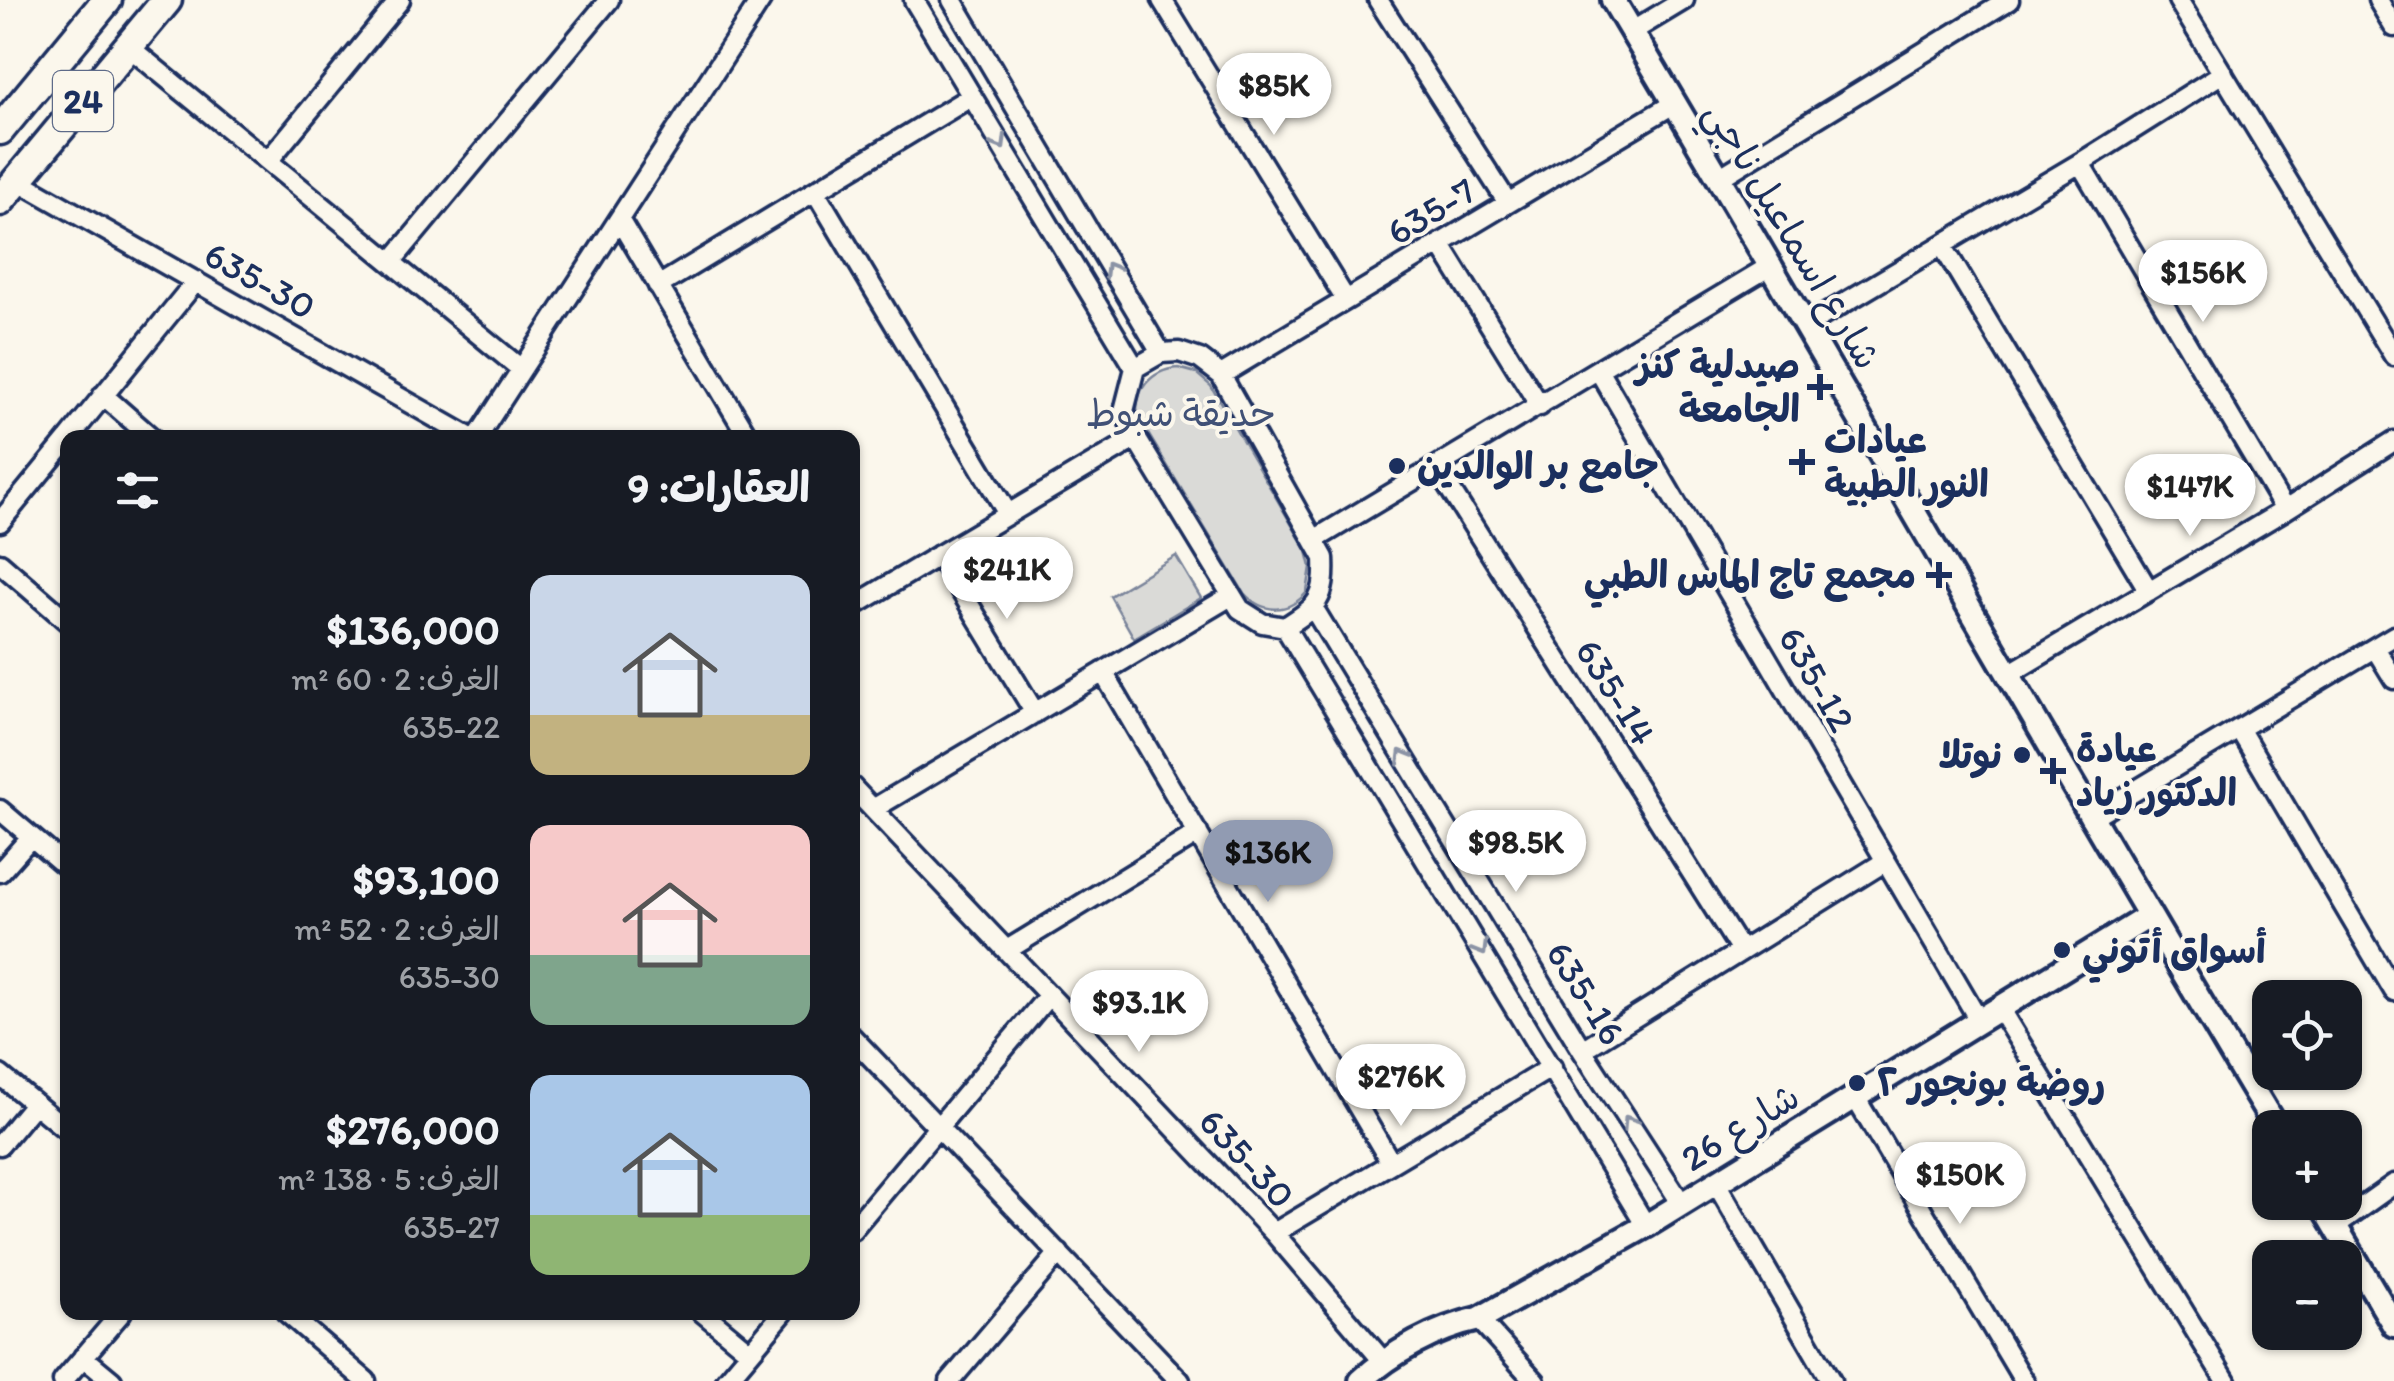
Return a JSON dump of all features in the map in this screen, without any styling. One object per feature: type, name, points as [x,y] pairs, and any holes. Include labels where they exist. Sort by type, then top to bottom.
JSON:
[{"type":"main road","name":"24","points":[[0,130],[107,0]]},
{"type":"main road","name":"24","points":[[8,190],[167,0]]},
{"type":"street","points":[[268,161],[400,0]]},
{"type":"street","points":[[390,262],[608,0]]},
{"type":"street","points":[[479,430],[620,221],[760,0]]},
{"type":"street","points":[[914,0],[1135,368],[1124,412],[1231,596],[1240,609],[1262,622],[1285,626],[1314,609],[1322,589],[1324,558],[1222,375],[1200,359],[1179,352],[1161,353],[1135,368]]},
{"type":"street","points":[[952,0],[1161,353]]},
{"type":"street","points":[[1162,0],[1346,300]]},
{"type":"street","points":[[1378,0],[1508,204]]},
{"type":"street","name":"شارع اسماعيل ناجي","points":[[1612,0],[1808,325],[2090,818],[2265,1110]]},
{"type":"street","points":[[1632,32],[1684,0]]},
{"type":"street","points":[[1719,178],[2009,0]]},
{"type":"street","points":[[2178,0],[2394,355]]},
{"type":"street","points":[[2378,0],[2394,27]]},
{"type":"street","points":[[128,47],[521,369]]},
{"type":"street","points":[[1808,325],[2223,73]]},
{"type":"street","points":[[658,286],[972,96]]},
{"type":"street","name":"635-7","points":[[1222,375],[1674,103]]},
{"type":"street","points":[[2080,163],[2286,510]]},
{"type":"street","name":"635-30","points":[[8,190],[196,281],[460,430]]},
{"type":"street","points":[[815,191],[1008,514]]},
{"type":"street","points":[[620,221],[744,430]]},
{"type":"street","points":[[1440,244],[1540,406]]},
{"type":"street","points":[[1942,245],[2149,591]]},
{"type":"street","points":[[1314,540],[1772,265]]},
{"type":"street","points":[[75,430],[196,281]]},
{"type":"street","name":"635-12","points":[[1599,371],[1886,861],[2226,1381]]},
{"type":"street","points":[[103,396],[143,430]]},
{"type":"street","points":[[860,602],[1136,438]]},
{"type":"street","points":[[2009,674],[2394,442]]},
{"type":"street","points":[[0,522],[60,448]]},
{"type":"street","name":"635-14","points":[[1436,467],[1741,951]]},
{"type":"street","points":[[939,556],[1035,713]]},
{"type":"street","points":[[0,563],[60,615]]},
{"type":"street","points":[[873,809],[1231,596]]},
{"type":"street","name":"635-16","points":[[1314,609],[1582,1050],[1682,1204]]},
{"type":"street","name":"635-16","points":[[1285,626],[1646,1226]]},
{"type":"street","points":[[2090,818],[2394,636]]},
{"type":"street","points":[[2375,648],[2394,679]]},
{"type":"street","points":[[1103,672],[1391,1163]]},
{"type":"street","points":[[2240,730],[2394,991]]},
{"type":"street","name":"635-30","points":[[860,795],[1274,1233],[1383,1360]]},
{"type":"street","points":[[0,810],[60,861]]},
{"type":"street","points":[[1007,950],[1198,833]]},
{"type":"street","points":[[0,872],[31,837]]},
{"type":"street","points":[[1582,1050],[1886,861]]},
{"type":"street","name":"شارع 26","points":[[1360,1381],[1383,1360],[1458,1324],[1479,1319],[1646,1226],[2149,916]]},
{"type":"street","points":[[860,1217],[1050,995]]},
{"type":"street","points":[[860,1045],[1174,1379]]},
{"type":"street","points":[[1274,1233],[1552,1067]]},
{"type":"street","points":[[0,1076],[60,1125]]},
{"type":"street","points":[[1855,1097],[2024,1381]]},
{"type":"street","points":[[0,1145],[34,1104]]},
{"type":"street","points":[[1716,1182],[1831,1381]]},
{"type":"street","points":[[2335,1226],[2394,1184]]},
{"type":"street","points":[[2332,1220],[2394,1325]]},
{"type":"street","points":[[950,1381],[1059,1254]]},
{"type":"street","points":[[1479,1319],[1535,1381]]},
{"type":"street","points":[[62,1381],[115,1320]]},
{"type":"street","points":[[295,1320],[366,1381]]},
{"type":"street","points":[[712,1320],[750,1352]]},
{"type":"street","points":[[726,1381],[777,1320]]},
{"type":"street","points":[[83,1357],[112,1381]]},
{"type":"green space","name":"حديقة شبوط","points":[[1178,368],[1196,373],[1211,386],[1307,551],[1311,567],[1307,592],[1292,604],[1268,608],[1244,593],[1138,417],[1138,399],[1146,384],[1160,373]]},
{"type":"green space","points":[[1176,556],[1201,598],[1134,638],[1110,596]]},
{"type":"place","name":"صيدلية كنز الجامعة","points":[[1820,387]]},
{"type":"place","name":"عيادات النور الطبية","points":[[1802,462]]},
{"type":"place","name":"جامع بر الوالدين","points":[[1397,466]]},
{"type":"place","name":"مجمع تاج الماس الطبي","points":[[1939,575]]},
{"type":"place","name":"نوتلا","points":[[2022,755]]},
{"type":"place","name":"عيادة الدكتور زياد","points":[[2053,771]]},
{"type":"place","name":"أسواق أتوني","points":[[2062,950]]},
{"type":"place","name":"روضة بونجور ٢","points":[[1857,1083]]}]
